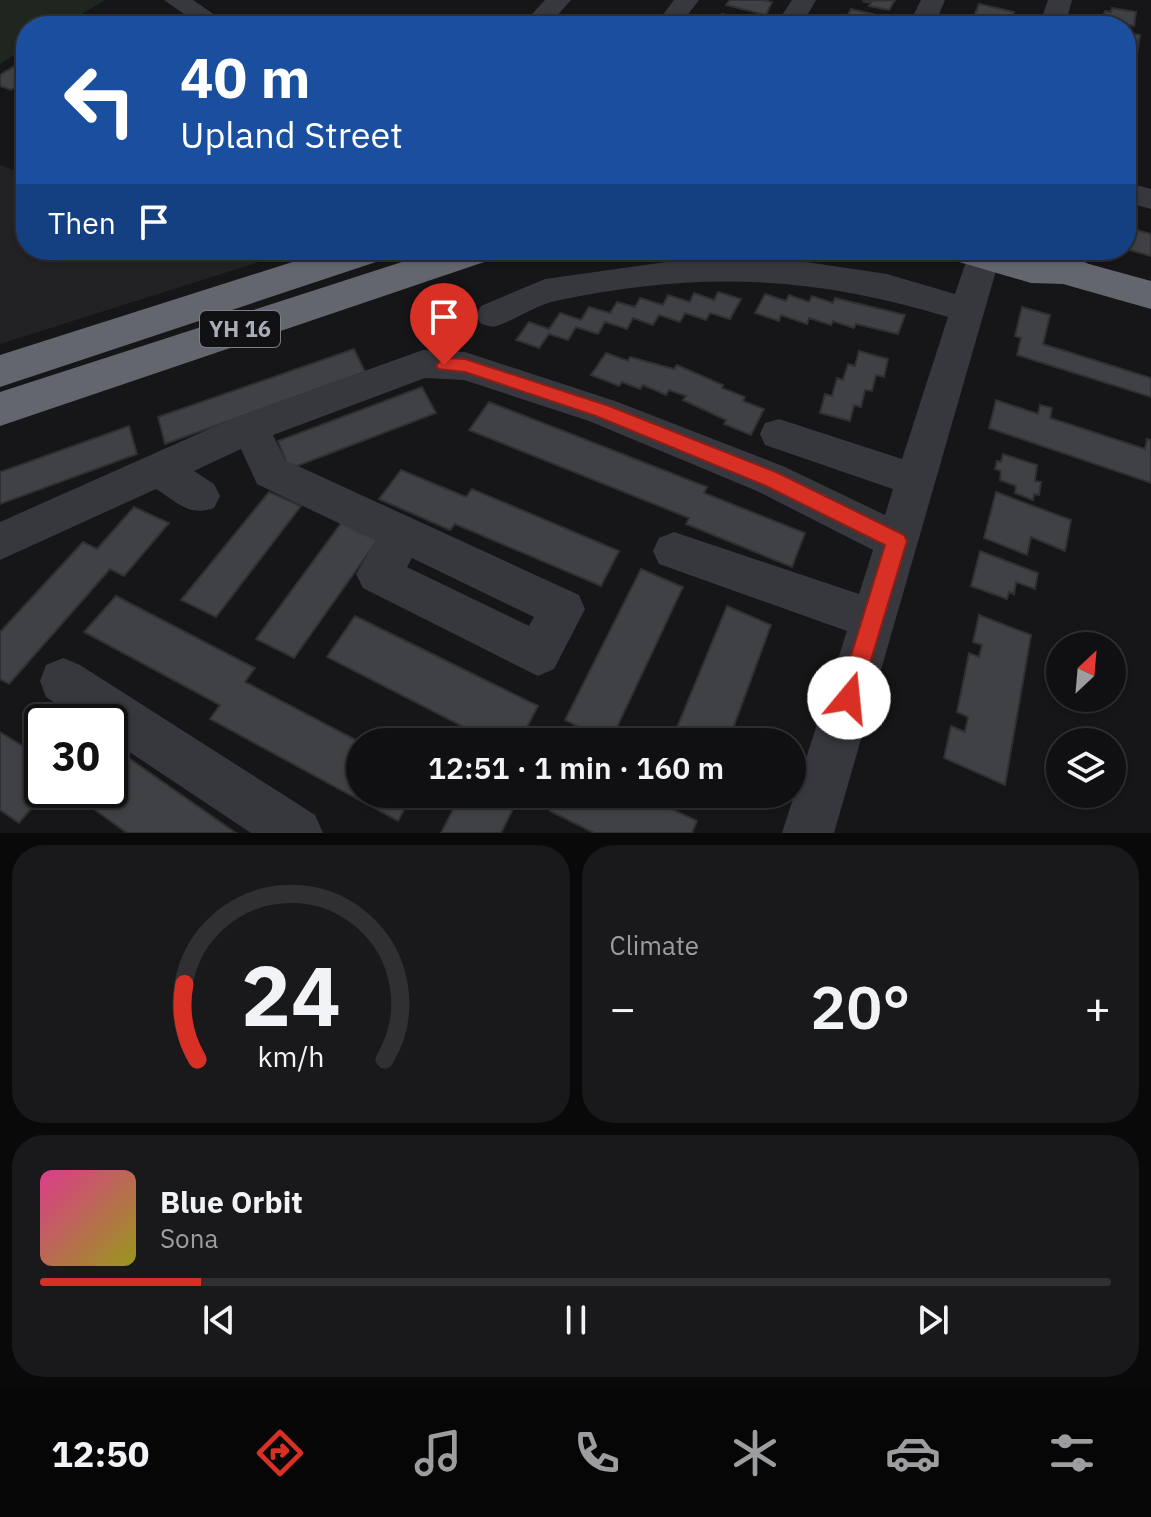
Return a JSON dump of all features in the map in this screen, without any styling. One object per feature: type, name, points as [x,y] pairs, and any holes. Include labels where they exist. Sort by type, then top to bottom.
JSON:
[{"type":"highway","name":"YH 16","points":[[0,371],[341,260]]},
{"type":"highway","name":"YH 16","points":[[0,409],[450,260]]},
{"type":"highway","points":[[1001,260],[1031,270],[1076,274]]},
{"type":"highway","points":[[1047,260],[1076,274],[1151,295]]},
{"type":"street","points":[[176,0],[202,16]]},
{"type":"street","points":[[544,16],[559,0]]},
{"type":"street","points":[[674,16],[687,0]]},
{"type":"street","points":[[808,833],[967,310],[976,260]]},
{"type":"street","points":[[493,315],[545,291],[702,268],[793,271],[887,286],[967,310]]},
{"type":"street","points":[[0,542],[250,428],[423,364],[465,366],[602,411],[757,473],[897,541]]},
{"type":"street","points":[[250,428],[271,472],[405,534]]},
{"type":"street","points":[[779,434],[915,480]]},
{"type":"street","points":[[159,470],[200,496]]},
{"type":"street","points":[[674,551],[873,619]]},
{"type":"street","points":[[63,681],[297,833]]},
{"type":"shaded area","points":[[0,0],[105,0],[79,16],[16,16],[16,54],[0,64]]},
{"type":"shaded area","points":[[0,165],[16,171],[16,260],[265,260],[0,344]]},
{"type":"building","points":[[730,0],[772,2],[766,15],[726,5]]},
{"type":"building","points":[[895,0],[889,10],[869,6],[871,3],[862,1]]},
{"type":"building","points":[[979,4],[1014,12],[1013,16],[974,16]]},
{"type":"building","points":[[1112,8],[1136,12],[1135,16],[1104,14],[1105,11],[1111,12]]},
{"type":"building","points":[[851,9],[880,16],[847,16]]},
{"type":"building","points":[[1136,34],[1140,35],[1136,54]]},
{"type":"building","points":[[16,65],[16,87],[11,90],[0,86],[0,75]]},
{"type":"building","points":[[1136,230],[1151,234],[1151,256],[1136,252]]},
{"type":"building","points":[[718,292],[741,299],[730,319],[710,313],[706,320],[685,313],[680,322],[659,315],[653,325],[633,318],[627,329],[605,322],[598,334],[576,327],[568,340],[549,334],[539,348],[516,340],[529,322],[549,329],[560,313],[581,320],[589,307],[610,313],[617,302],[635,307],[640,298],[663,305],[668,295],[690,302],[694,293],[714,300]]},
{"type":"building","points":[[765,294],[786,301],[789,295],[809,302],[812,296],[833,303],[835,298],[905,315],[898,334],[856,324],[854,328],[833,321],[831,325],[809,318],[807,324],[781,315],[779,321],[755,313]]},
{"type":"building","points":[[1022,307],[1050,315],[1043,344],[1151,378],[1151,397],[1017,355],[1021,338],[1015,336]]},
{"type":"building","points":[[354,349],[365,372],[165,444],[158,417]]},
{"type":"building","points":[[859,351],[888,359],[884,377],[876,375],[872,391],[865,390],[861,407],[854,405],[850,421],[820,413],[825,394],[832,396],[837,378],[843,380],[848,364],[855,366]]},
{"type":"building","points":[[606,353],[628,361],[630,357],[674,369],[677,365],[723,385],[722,388],[745,397],[743,401],[764,409],[751,435],[724,424],[726,420],[683,400],[686,396],[669,390],[666,395],[643,385],[640,389],[622,382],[619,386],[591,375]]},
{"type":"building","points":[[422,387],[436,413],[289,469],[278,441]]},
{"type":"building","points":[[996,400],[1038,414],[1040,405],[1052,408],[1050,418],[1145,449],[1147,439],[1151,440],[1151,483],[989,428]]},
{"type":"building","points":[[489,402],[707,487],[704,493],[805,533],[792,567],[686,524],[689,518],[469,430]]},
{"type":"building","points":[[129,426],[137,454],[0,504],[0,472]]},
{"type":"building","points":[[1003,454],[1037,465],[1035,481],[1041,482],[1039,495],[1034,494],[1033,500],[1015,493],[1016,486],[1000,480],[1001,471],[995,469]]},
{"type":"building","points":[[401,470],[466,497],[472,489],[619,551],[601,586],[455,524],[450,530],[379,499]]},
{"type":"building","points":[[269,492],[301,506],[216,617],[181,600]]},
{"type":"building","points":[[996,492],[1071,520],[1065,551],[1031,537],[1027,555],[984,538]]},
{"type":"building","points":[[134,507],[169,523],[124,576],[110,569],[9,684],[0,679],[0,632],[83,542],[97,549]]},
{"type":"building","points":[[342,522],[379,538],[294,658],[256,639]]},
{"type":"building","points":[[980,551],[1038,573],[1035,589],[1016,582],[1014,594],[1009,592],[1007,599],[971,586]]},
{"type":"building","points":[[641,569],[683,587],[617,728],[581,728],[565,720]]},
{"type":"building","points":[[116,596],[255,668],[245,682],[346,735],[346,793],[210,719],[220,705],[84,632]]},
{"type":"building","points":[[727,606],[771,625],[733,728],[677,728]]},
{"type":"building","points":[[979,615],[1031,635],[1005,785],[944,758],[951,726],[965,732],[968,717],[957,712],[969,653],[979,657],[982,645],[973,642]]},
{"type":"building","points":[[355,616],[538,706],[526,728],[466,728],[327,657]]},
{"type":"building","points":[[0,732],[24,747],[24,808],[32,808],[19,823],[0,810]]},
{"type":"building","points":[[128,758],[236,833],[127,833],[92,808],[128,808]]},
{"type":"building","points":[[374,808],[405,808],[398,821]]},
{"type":"building","points":[[454,808],[514,808],[501,833],[441,833]]},
{"type":"building","points":[[551,808],[670,808],[697,821],[692,833],[594,833],[550,811]]},
{"type":"route","points":[[444,365],[465,366],[602,411],[771,479],[897,541],[849,698]]}]
